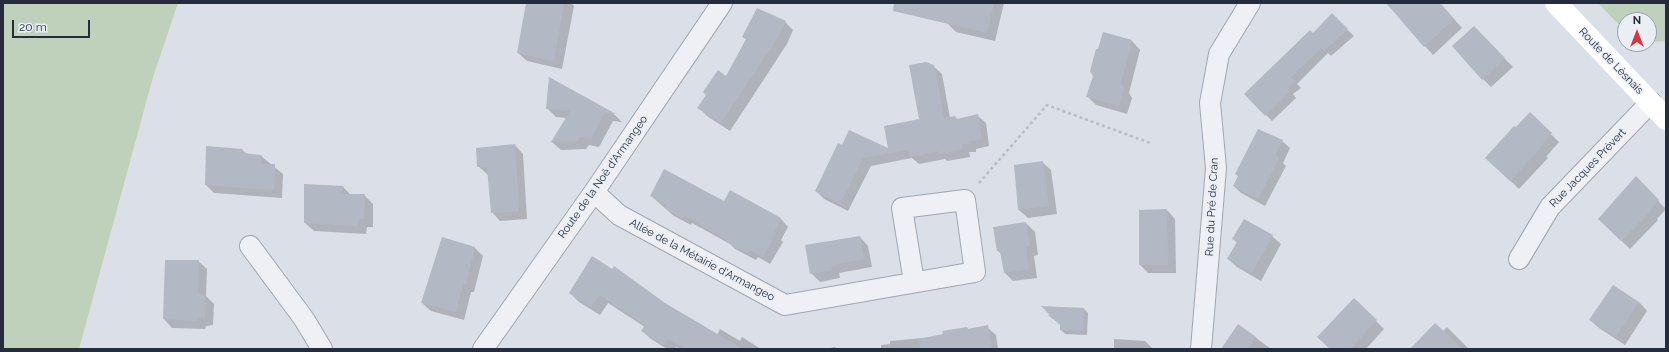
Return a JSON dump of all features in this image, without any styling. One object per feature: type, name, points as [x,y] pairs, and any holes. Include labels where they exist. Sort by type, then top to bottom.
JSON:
[{"type":"street","name":"Route de la Noë d'Armangeo","points":[[483,349],[594,192],[722,3]]},
{"type":"street","name":"Rue du Pré de Cran","points":[[1201,349],[1216,168],[1210,103],[1219,54],[1250,3]]},
{"type":"street","name":"Route de Lèsnais","points":[[1556,3],[1666,118]]},
{"type":"street","name":"Rue Jacques Prévert","points":[[1519,260],[1550,207],[1651,102]]},
{"type":"street","name":"Allée de la Métairie d'Armangeo","points":[[594,192],[619,215],[785,305],[975,272],[965,200]]},
{"type":"street","points":[[914,282],[902,208],[965,200]]},
{"type":"street","points":[[250,246],[304,319],[322,349]]},
{"type":"path","points":[[965,200],[1047,105],[1150,143]]},
{"type":"green space","points":[[3,3],[178,3],[153,77],[79,349],[3,349]]},
{"type":"green space","points":[[1598,3],[1666,3],[1666,41],[1657,42],[1657,12],[1617,12],[1617,23]]},
{"type":"building","points":[[526,3],[564,3],[554,61],[517,53]]},
{"type":"building","points":[[894,3],[994,3],[987,33],[893,11]]},
{"type":"building","points":[[1386,3],[1440,3],[1454,19],[1424,47]]},
{"type":"building","points":[[757,8],[786,21],[779,35],[721,123],[697,108],[706,95],[703,92],[718,70],[726,76],[746,39],[742,37]]},
{"type":"building","points":[[1332,13],[1348,29],[1324,51],[1321,48],[1291,77],[1296,81],[1288,88],[1290,91],[1265,116],[1244,94],[1310,30],[1313,33]]},
{"type":"building","points":[[1474,26],[1505,58],[1482,80],[1452,46]]},
{"type":"building","points":[[1103,32],[1132,40],[1121,84],[1124,88],[1119,106],[1086,97],[1093,76],[1090,71],[1096,49],[1098,49]]},
{"type":"building","points":[[926,62],[934,65],[944,118],[955,116],[957,119],[978,114],[982,139],[968,141],[969,144],[961,144],[962,149],[938,154],[938,151],[910,157],[908,150],[863,158],[840,204],[815,191],[838,143],[842,145],[849,130],[888,148],[884,126],[919,119],[909,65]]},
{"type":"building","points":[[549,77],[616,114],[604,113],[591,139],[580,137],[578,141],[551,142],[570,111],[546,109]]},
{"type":"building","points":[[1530,112],[1552,133],[1539,148],[1540,149],[1510,181],[1485,158],[1514,126],[1516,127]]},
{"type":"building","points":[[1258,129],[1283,140],[1275,155],[1279,158],[1258,199],[1233,186],[1238,176],[1235,174]]},
{"type":"building","points":[[515,144],[519,211],[491,213],[487,167],[477,167],[476,148]]},
{"type":"building","points":[[206,146],[243,149],[242,153],[262,155],[261,164],[275,164],[274,190],[205,185]]},
{"type":"building","points":[[1043,161],[1049,206],[1018,210],[1014,165]]},
{"type":"building","points":[[664,169],[724,201],[730,190],[781,218],[774,232],[776,233],[763,257],[750,250],[748,253],[726,242],[726,240],[685,216],[683,219],[665,208],[666,205],[650,196]]},
{"type":"building","points":[[1636,176],[1659,200],[1650,210],[1651,211],[1621,241],[1598,219]]},
{"type":"building","points":[[304,184],[344,186],[340,194],[365,194],[364,219],[359,219],[358,226],[304,223]]},
{"type":"building","points":[[1167,209],[1168,265],[1139,265],[1139,210]]},
{"type":"building","points":[[1244,219],[1273,235],[1252,273],[1227,259],[1237,242],[1232,239]]},
{"type":"building","points":[[1026,222],[1030,246],[1026,247],[1029,269],[1004,273],[1000,251],[997,251],[993,227]]},
{"type":"building","points":[[860,236],[864,259],[831,265],[832,270],[810,274],[805,245]]},
{"type":"building","points":[[442,237],[475,247],[466,284],[463,284],[456,312],[421,303]]},
{"type":"building","points":[[592,256],[612,269],[614,266],[665,303],[743,349],[687,349],[667,339],[664,345],[641,331],[645,325],[599,295],[591,307],[569,293]]},
{"type":"building","points":[[165,260],[199,260],[198,293],[206,295],[205,317],[197,318],[197,321],[163,319]]},
{"type":"building","points":[[1613,285],[1639,302],[1616,337],[1589,320]]},
{"type":"building","points":[[1354,298],[1377,320],[1350,349],[1330,349],[1317,337]]},
{"type":"building","points":[[1041,306],[1084,308],[1083,331],[1060,330],[1060,325]]},
{"type":"building","points":[[1435,323],[1463,349],[1410,349]]},
{"type":"building","points":[[1238,324],[1256,337],[1248,349],[1221,349]]},
{"type":"building","points":[[988,325],[992,349],[920,349],[919,339],[943,334],[942,331],[967,327],[968,329]]}]
